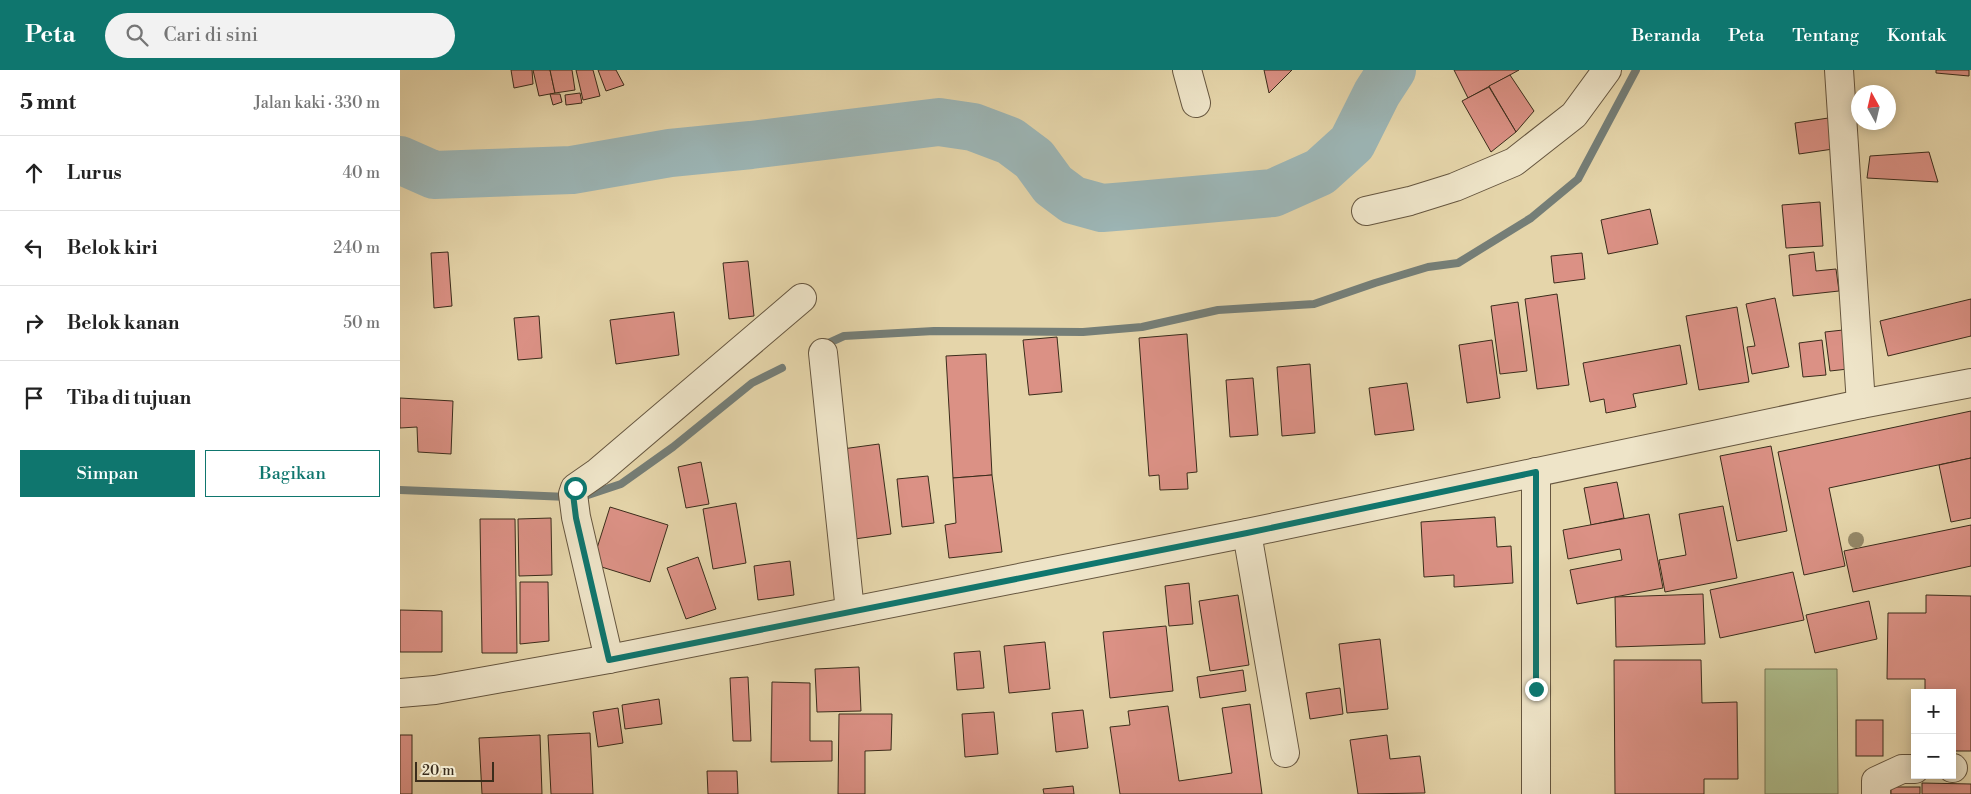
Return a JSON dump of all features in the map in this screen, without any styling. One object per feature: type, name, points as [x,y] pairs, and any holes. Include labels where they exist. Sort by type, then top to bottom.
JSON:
[{"type":"street","points":[[1187,70],[1196,103]]},
{"type":"street","points":[[1366,211],[1410,202],[1455,187],[1514,162],[1574,116],[1607,70]]},
{"type":"street","points":[[1839,70],[1861,404]]},
{"type":"street","points":[[609,660],[575,506],[575,488],[579,483],[598,472],[802,298]]},
{"type":"street","points":[[823,353],[850,610]]},
{"type":"street","points":[[400,693],[435,690],[609,660],[850,610],[1247,533],[1861,404],[1971,383]]},
{"type":"street","points":[[1536,472],[1536,794]]},
{"type":"street","points":[[1247,533],[1285,753]]},
{"type":"street","points":[[1876,794],[1876,781],[1902,769],[1911,769]]},
{"type":"green space","points":[[1765,669],[1837,669],[1838,794],[1765,794]]},
{"type":"building","points":[[511,70],[532,70],[533,84],[514,88]]},
{"type":"building","points":[[533,70],[550,70],[555,93],[539,96]]},
{"type":"building","points":[[550,70],[572,70],[575,90],[555,93]]},
{"type":"building","points":[[576,70],[593,70],[600,96],[583,100]]},
{"type":"building","points":[[598,70],[616,70],[624,85],[606,91]]},
{"type":"building","points":[[1264,70],[1292,70],[1269,93]]},
{"type":"building","points":[[1454,70],[1519,70],[1468,98]]},
{"type":"building","points":[[1936,70],[1969,70],[1969,76],[1936,73]]},
{"type":"building","points":[[1510,75],[1534,111],[1516,132],[1489,86]]},
{"type":"building","points":[[1489,87],[1516,132],[1491,152],[1462,101]]},
{"type":"building","points":[[580,93],[582,103],[566,105],[565,95]]},
{"type":"building","points":[[550,94],[560,94],[562,102],[553,105]]},
{"type":"building","points":[[1835,117],[1840,148],[1799,154],[1795,123]]},
{"type":"building","points":[[1929,152],[1938,182],[1867,178],[1870,156]]},
{"type":"building","points":[[1820,202],[1823,246],[1786,248],[1782,205]]},
{"type":"building","points":[[1650,209],[1658,244],[1608,254],[1601,220]]},
{"type":"building","points":[[448,252],[452,306],[434,308],[431,253]]},
{"type":"building","points":[[1814,252],[1816,271],[1836,269],[1839,291],[1793,296],[1789,255]]},
{"type":"building","points":[[1582,253],[1585,279],[1554,283],[1551,256]]},
{"type":"building","points":[[748,261],[754,316],[729,319],[723,263]]},
{"type":"building","points":[[1557,294],[1569,385],[1537,389],[1525,299]]},
{"type":"building","points":[[1775,298],[1789,367],[1752,374],[1747,347],[1755,346],[1746,304]]},
{"type":"building","points":[[1971,299],[1971,336],[1888,356],[1880,321]]},
{"type":"building","points":[[1518,302],[1527,371],[1500,374],[1491,306]]},
{"type":"building","points":[[1737,307],[1749,382],[1699,390],[1686,316]]},
{"type":"building","points":[[674,312],[679,355],[616,364],[610,320]]},
{"type":"building","points":[[539,316],[542,358],[518,360],[514,318]]},
{"type":"building","points":[[1852,329],[1857,368],[1830,371],[1825,332]]},
{"type":"building","points":[[1187,334],[1197,472],[1187,473],[1188,489],[1160,490],[1159,475],[1149,476],[1139,338]]},
{"type":"building","points":[[1057,337],[1062,392],[1029,395],[1023,340]]},
{"type":"building","points":[[1492,340],[1500,398],[1467,403],[1459,345]]},
{"type":"building","points":[[1822,340],[1826,375],[1803,377],[1799,343]]},
{"type":"building","points":[[1680,345],[1687,384],[1633,394],[1636,407],[1606,413],[1604,399],[1590,402],[1583,363]]},
{"type":"building","points":[[986,354],[992,475],[953,478],[946,356]]},
{"type":"building","points":[[1310,364],[1315,433],[1282,436],[1277,367]]},
{"type":"building","points":[[1253,378],[1258,435],[1230,437],[1226,380]]},
{"type":"building","points":[[1407,383],[1414,430],[1375,435],[1369,388]]},
{"type":"building","points":[[400,398],[453,401],[451,454],[418,452],[417,427],[400,428]]},
{"type":"building","points":[[1971,411],[1971,458],[1829,488],[1845,566],[1804,575],[1778,452]]},
{"type":"building","points":[[879,444],[891,534],[847,540],[835,450]]},
{"type":"building","points":[[1771,446],[1787,531],[1737,541],[1720,456]]},
{"type":"building","points":[[1971,458],[1971,518],[1951,522],[1939,465]]},
{"type":"building","points":[[701,462],[709,504],[686,508],[678,467]]},
{"type":"building","points":[[992,475],[1002,552],[949,558],[945,525],[956,523],[953,478]]},
{"type":"building","points":[[928,476],[934,523],[902,527],[897,479]]},
{"type":"building","points":[[1617,482],[1624,518],[1591,525],[1584,488]]},
{"type":"building","points":[[736,503],[746,563],[713,569],[703,509]]},
{"type":"building","points":[[1723,506],[1737,578],[1665,592],[1659,560],[1686,555],[1679,514]]},
{"type":"building","points":[[610,507],[668,525],[650,582],[592,564]]},
{"type":"building","points":[[1649,514],[1663,588],[1577,604],[1570,570],[1622,560],[1620,549],[1568,559],[1563,530]]},
{"type":"building","points":[[1495,517],[1497,547],[1511,546],[1513,583],[1454,587],[1454,575],[1424,577],[1421,522]]},
{"type":"building","points":[[551,518],[552,575],[519,576],[518,519]]},
{"type":"building","points":[[480,519],[515,519],[517,653],[482,653]]},
{"type":"building","points":[[1971,525],[1971,566],[1853,592],[1844,551]]},
{"type":"building","points":[[698,557],[716,609],[686,619],[667,568]]},
{"type":"building","points":[[790,561],[794,595],[758,600],[754,566]]},
{"type":"building","points":[[1793,572],[1804,620],[1720,638],[1710,590]]},
{"type":"building","points":[[520,582],[548,582],[549,641],[520,644]]},
{"type":"building","points":[[1189,583],[1193,624],[1169,626],[1165,586]]},
{"type":"building","points":[[1703,594],[1705,644],[1616,647],[1615,597]]},
{"type":"building","points":[[1238,595],[1249,665],[1210,671],[1199,601]]},
{"type":"building","points":[[1926,595],[1971,596],[1971,751],[1956,751],[1956,689],[1925,689],[1925,679],[1887,679],[1888,613],[1926,613]]},
{"type":"building","points":[[1869,601],[1877,639],[1815,653],[1806,615]]},
{"type":"building","points":[[400,610],[442,611],[442,652],[400,652]]},
{"type":"building","points":[[1166,626],[1173,691],[1110,698],[1103,632]]},
{"type":"building","points":[[1380,639],[1388,709],[1347,713],[1339,644]]},
{"type":"building","points":[[1045,642],[1050,689],[1009,693],[1004,646]]},
{"type":"building","points":[[980,651],[984,688],[957,690],[954,653]]},
{"type":"building","points":[[1614,660],[1701,660],[1702,703],[1737,702],[1738,779],[1704,779],[1704,794],[1615,794]]},
{"type":"building","points":[[859,667],[861,711],[817,712],[815,669]]},
{"type":"building","points":[[1243,670],[1246,691],[1200,698],[1197,677]]},
{"type":"building","points":[[748,677],[751,741],[733,741],[730,678]]},
{"type":"building","points":[[772,682],[810,683],[810,741],[832,741],[832,761],[771,762]]},
{"type":"building","points":[[1340,688],[1343,714],[1310,719],[1306,693]]},
{"type":"building","points":[[659,699],[662,724],[625,729],[622,705]]},
{"type":"building","points":[[1250,704],[1262,794],[1120,794],[1110,727],[1130,725],[1128,711],[1168,706],[1179,781],[1232,773],[1222,708]]},
{"type":"building","points":[[618,708],[623,743],[598,747],[593,712]]},
{"type":"building","points":[[1083,710],[1088,748],[1056,752],[1052,713]]},
{"type":"building","points":[[994,712],[998,754],[965,757],[962,714]]},
{"type":"building","points":[[839,714],[892,714],[891,750],[865,751],[865,794],[838,794]]},
{"type":"building","points":[[1856,720],[1883,720],[1883,756],[1856,756]]},
{"type":"building","points":[[590,733],[593,794],[551,794],[548,735]]},
{"type":"building","points":[[400,735],[412,735],[412,794],[400,794]]},
{"type":"building","points":[[540,735],[542,794],[482,794],[479,738]]},
{"type":"building","points":[[1387,735],[1390,759],[1420,756],[1425,793],[1358,794],[1350,740]]},
{"type":"building","points":[[707,771],[737,771],[738,794],[708,794]]},
{"type":"building","points":[[1922,783],[1971,784],[1971,794],[1922,794]]},
{"type":"building","points":[[1073,786],[1074,794],[1044,794],[1043,789]]},
{"type":"building","points":[[1891,787],[1920,787],[1920,794],[1891,794]]},
{"type":"waterway","points":[[400,160],[434,175],[572,170],[670,153],[939,122],[973,127],[1010,141],[1034,159],[1053,185],[1073,200],[1102,208],[1273,193],[1320,172],[1352,143],[1377,93],[1392,70]]},
{"type":"waterway","points":[[822,346],[844,336],[934,331],[1083,332],[1142,327],[1218,310],[1314,304],[1428,267],[1458,263],[1531,218],[1578,179],[1636,70]]},
{"type":"waterway","points":[[579,498],[621,484],[673,447],[752,383],[782,368]]},
{"type":"waterway","points":[[400,490],[568,497]]},
{"type":"route","points":[[575,488],[573,494],[576,518],[609,660],[850,610],[1247,533],[1536,472],[1536,689]]}]
